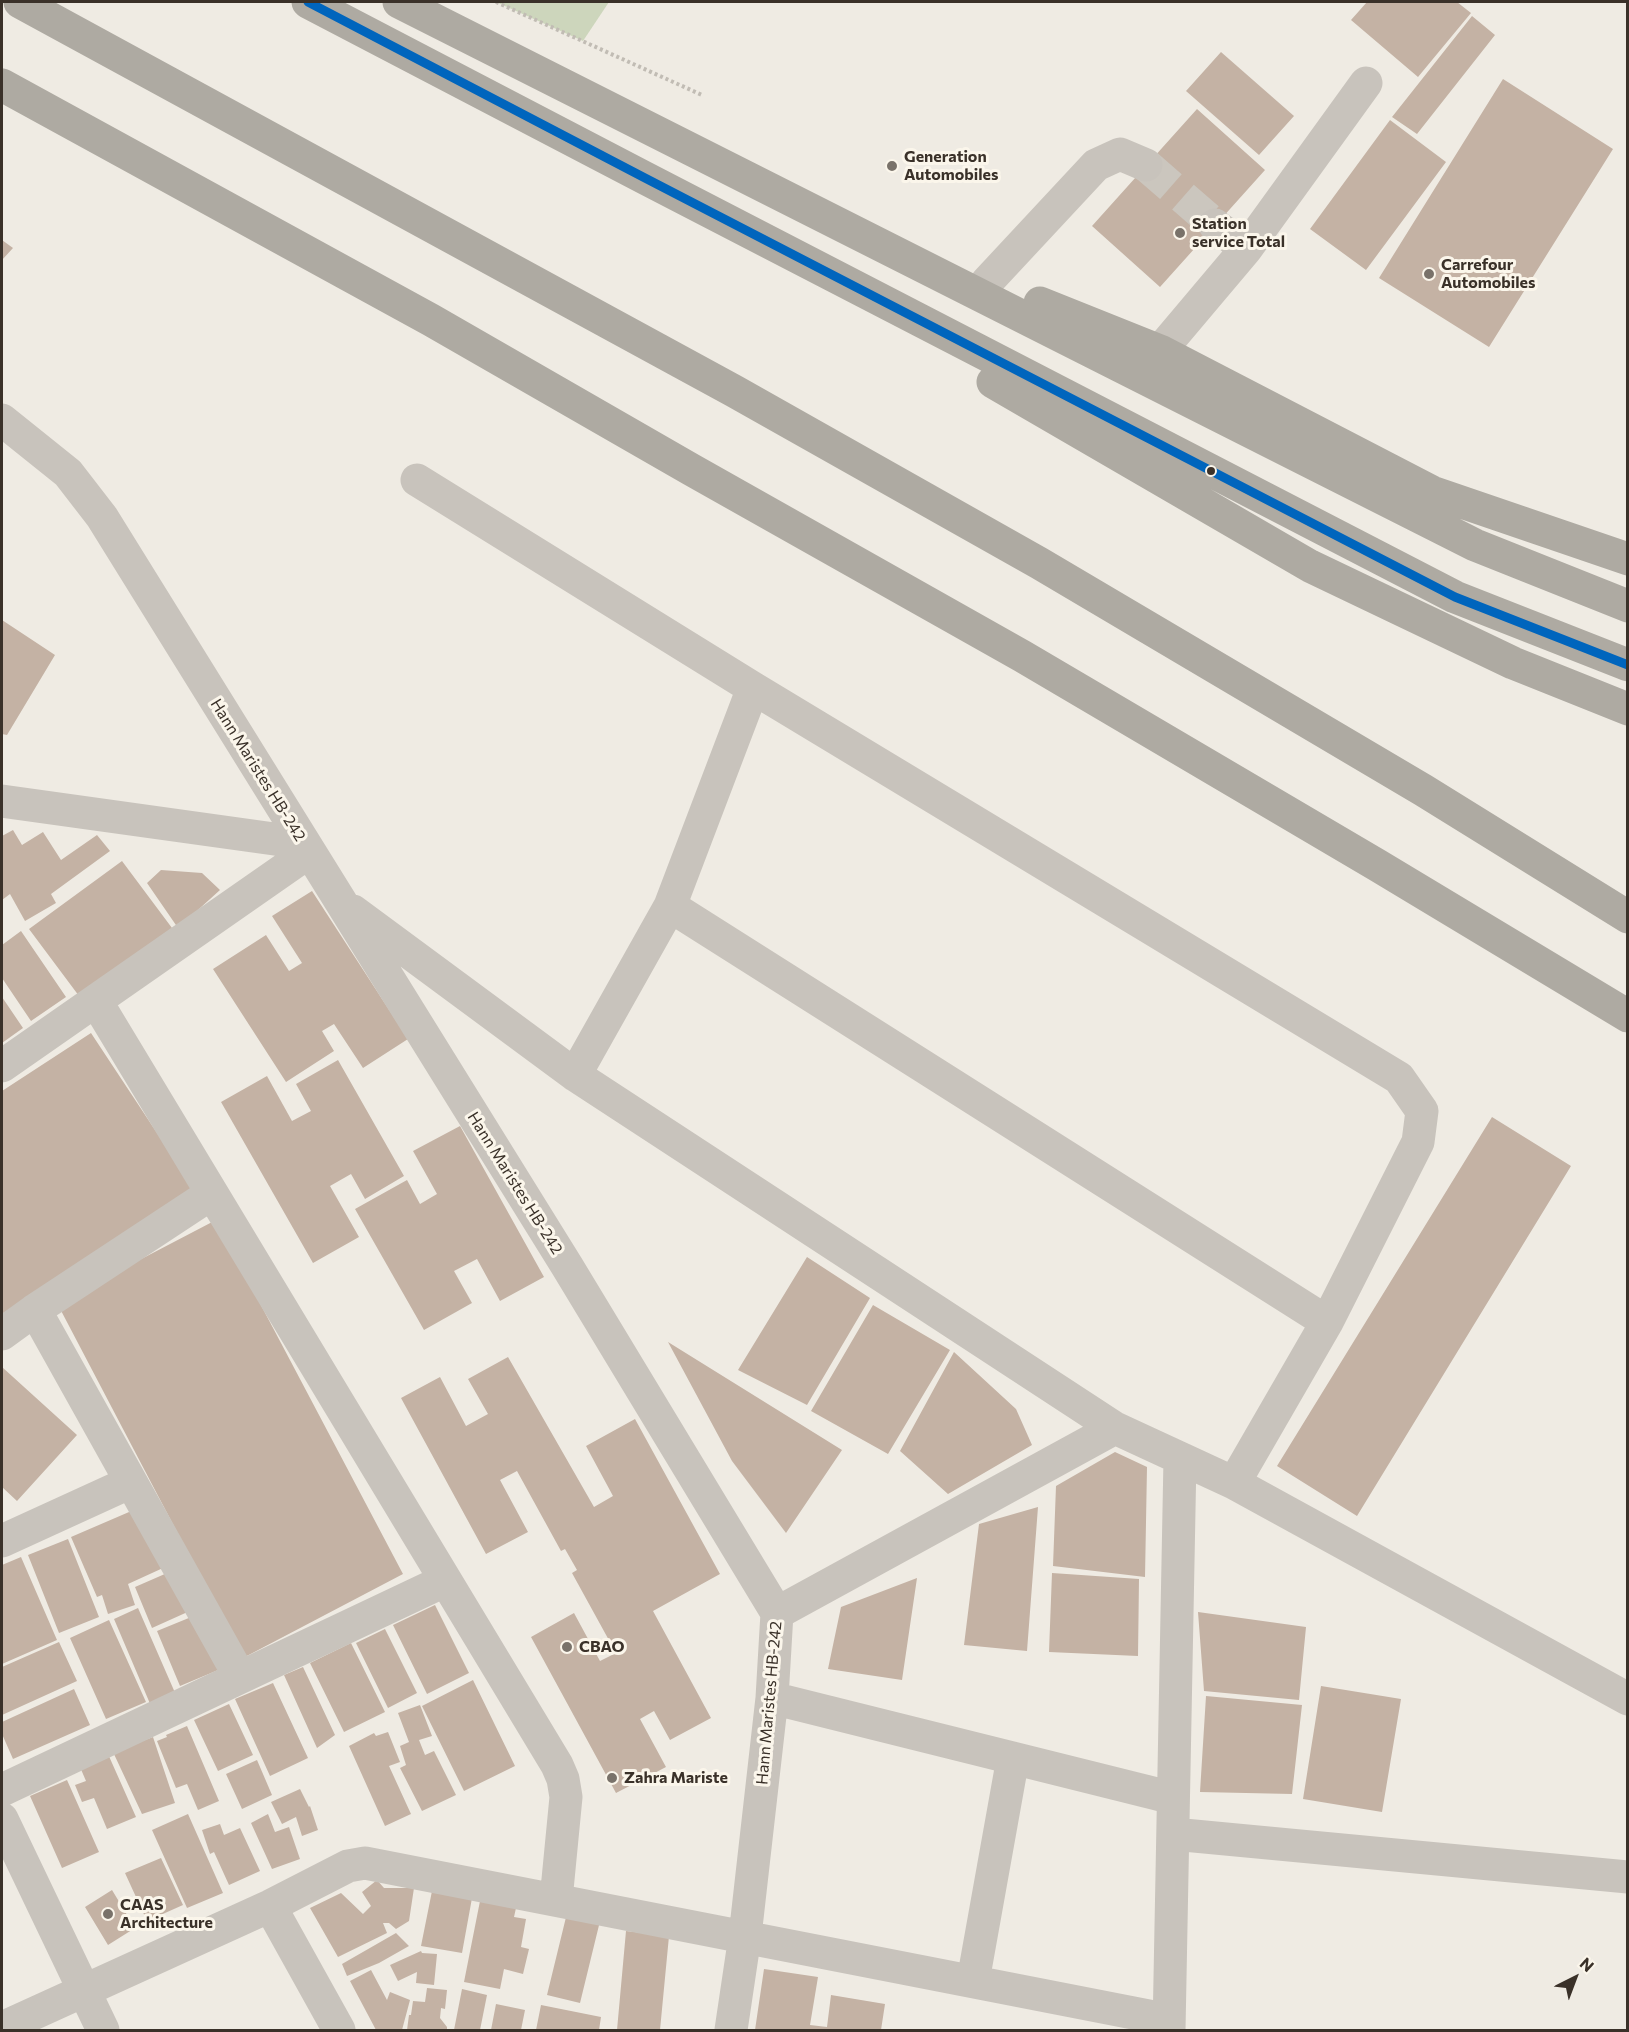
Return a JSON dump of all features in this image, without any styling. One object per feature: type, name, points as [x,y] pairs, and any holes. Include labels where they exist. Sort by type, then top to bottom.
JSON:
[{"type":"highway","points":[[20,2],[734,391],[1039,563],[1423,790],[1628,917]]},
{"type":"highway","points":[[308,2],[1455,597],[1628,665]]},
{"type":"highway","points":[[399,2],[1475,545],[1628,606]]},
{"type":"highway","points":[[2,85],[430,320],[1022,656],[1628,1016]]},
{"type":"highway","points":[[645,178],[1310,566],[1513,663],[1628,709]]},
{"type":"highway","points":[[932,271],[987,282],[1160,351],[1432,492],[1628,559]]},
{"type":"street","points":[[1160,351],[1246,249],[1366,83]]},
{"type":"street","points":[[987,282],[1096,165],[1120,154],[1146,165]]},
{"type":"street","points":[[1215,225],[1246,249]]},
{"type":"street","name":"Hann Maristes HB-242","points":[[2,420],[68,473],[102,517],[573,1277],[777,1613],[772,1698],[745,1936],[731,2031]]},
{"type":"street","points":[[417,480],[753,688],[1399,1078],[1422,1111],[1418,1142],[1328,1322],[1234,1483]]},
{"type":"street","points":[[575,1076],[670,906],[753,688]]},
{"type":"street","points":[[7,806],[306,848]]},
{"type":"street","points":[[2,1066],[96,1001],[306,848]]},
{"type":"street","points":[[338,900],[575,1076],[1114,1428],[1234,1483],[1628,1699]]},
{"type":"street","points":[[670,906],[1328,1322]]},
{"type":"street","points":[[96,1001],[557,1765],[563,1779],[566,1797],[556,1900]]},
{"type":"street","points":[[2,1334],[211,1194]]},
{"type":"street","points":[[35,1310],[240,1677]]},
{"type":"street","points":[[777,1613],[1114,1428]]},
{"type":"street","points":[[2,2028],[270,1906],[348,1866],[365,1863],[973,1981],[1169,2025],[1180,1458]]},
{"type":"street","points":[[2,1541],[131,1482]]},
{"type":"street","points":[[2,1790],[444,1581]]},
{"type":"street","points":[[772,1698],[1173,1798]]},
{"type":"street","points":[[973,1981],[1013,1758]]},
{"type":"street","points":[[2,1819],[103,2031]]},
{"type":"street","points":[[1173,1834],[1628,1877]]},
{"type":"street","points":[[270,1906],[339,2031]]},
{"type":"path","points":[[496,2],[702,95]]},
{"type":"green space","points":[[496,2],[609,2],[583,41]]},
{"type":"building","points":[[1367,2],[1457,2],[1471,13],[1418,77],[1351,20]]},
{"type":"building","points":[[1472,16],[1495,35],[1417,134],[1392,117]]},
{"type":"building","points":[[1221,52],[1294,116],[1259,155],[1186,91]]},
{"type":"building","points":[[1503,79],[1613,149],[1489,347],[1379,278]]},
{"type":"building","points":[[1197,109],[1265,170],[1160,287],[1092,226]]},
{"type":"building","points":[[1390,120],[1446,162],[1366,270],[1310,229]]},
{"type":"building","points":[[2,240],[13,248],[2,260]]},
{"type":"building","points":[[2,620],[55,655],[7,735],[2,734]]},
{"type":"building","points":[[13,830],[22,845],[43,832],[61,860],[97,835],[110,851],[51,894],[56,903],[25,921],[10,894],[2,900],[2,836]]},
{"type":"building","points":[[122,861],[172,928],[79,996],[29,929]]},
{"type":"building","points":[[161,870],[202,873],[220,890],[178,928],[147,883]]},
{"type":"building","points":[[312,891],[408,1039],[363,1068],[334,1024],[322,1031],[334,1051],[286,1082],[213,969],[266,935],[289,971],[302,963],[272,916]]},
{"type":"building","points":[[21,931],[66,997],[31,1021],[2,978],[2,945]]},
{"type":"building","points":[[2,997],[23,1028],[2,1043]]},
{"type":"building","points":[[91,1033],[194,1189],[2,1314],[2,1091]]},
{"type":"building","points":[[338,1060],[404,1176],[365,1199],[351,1174],[330,1186],[359,1237],[313,1263],[221,1102],[267,1076],[292,1121],[311,1111],[296,1084]]},
{"type":"building","points":[[1492,1117],[1571,1166],[1357,1516],[1277,1466]]},
{"type":"building","points":[[460,1126],[544,1277],[500,1301],[477,1259],[454,1271],[472,1303],[424,1330],[355,1209],[407,1180],[420,1204],[437,1194],[413,1151]]},
{"type":"building","points":[[216,1220],[403,1574],[243,1658],[57,1303]]},
{"type":"building","points":[[807,1257],[870,1298],[807,1405],[738,1370]]},
{"type":"building","points":[[873,1305],[950,1350],[888,1454],[811,1411]]},
{"type":"building","points":[[668,1342],[842,1450],[786,1533],[732,1461]]},
{"type":"building","points":[[954,1352],[1016,1409],[1032,1445],[948,1494],[900,1451]]},
{"type":"building","points":[[508,1357],[594,1507],[613,1496],[586,1446],[635,1419],[720,1574],[653,1611],[711,1718],[670,1740],[654,1711],[640,1719],[666,1767],[616,1793],[531,1637],[574,1613],[600,1661],[616,1653],[572,1573],[577,1570],[565,1549],[561,1551],[517,1471],[500,1480],[528,1532],[486,1554],[401,1398],[440,1377],[466,1426],[488,1414],[468,1379]]},
{"type":"building","points":[[2,1367],[77,1435],[17,1501],[2,1487]]},
{"type":"building","points":[[1115,1452],[1147,1467],[1145,1577],[1053,1566],[1056,1486]]},
{"type":"building","points":[[1038,1507],[1027,1651],[964,1645],[979,1524]]},
{"type":"building","points":[[136,1509],[163,1568],[128,1584],[135,1605],[108,1614],[102,1595],[97,1597],[71,1537]]},
{"type":"building","points":[[68,1539],[99,1617],[59,1633],[28,1555]]},
{"type":"building","points":[[21,1557],[57,1640],[2,1664],[2,1565]]},
{"type":"building","points":[[174,1570],[192,1610],[152,1628],[135,1587]]},
{"type":"building","points":[[1052,1573],[1139,1579],[1138,1656],[1049,1652]]},
{"type":"building","points":[[917,1578],[902,1680],[828,1669],[841,1607]]},
{"type":"building","points":[[435,1605],[469,1673],[427,1694],[393,1625]]},
{"type":"building","points":[[138,1608],[176,1695],[151,1706],[114,1619]]},
{"type":"building","points":[[1198,1612],[1306,1627],[1299,1700],[1204,1691]]},
{"type":"building","points":[[201,1613],[223,1668],[180,1686],[157,1631]]},
{"type":"building","points":[[109,1620],[146,1702],[106,1719],[70,1638]]},
{"type":"building","points":[[385,1629],[417,1693],[388,1708],[356,1643]]},
{"type":"building","points":[[59,1642],[77,1681],[2,1715],[2,1667]]},
{"type":"building","points":[[351,1643],[385,1712],[344,1732],[310,1663]]},
{"type":"building","points":[[303,1667],[335,1735],[317,1748],[284,1675]]},
{"type":"building","points":[[473,1680],[515,1766],[464,1791],[422,1706]]},
{"type":"building","points":[[273,1683],[308,1758],[270,1776],[235,1699]]},
{"type":"building","points":[[1321,1686],[1401,1699],[1382,1812],[1303,1799]]},
{"type":"building","points":[[74,1689],[90,1725],[13,1759],[2,1734],[2,1722]]},
{"type":"building","points":[[1206,1696],[1302,1705],[1292,1794],[1200,1792]]},
{"type":"building","points":[[229,1704],[253,1755],[218,1771],[194,1720]]},
{"type":"building","points":[[420,1705],[432,1736],[419,1740],[425,1755],[434,1751],[456,1795],[422,1811],[400,1768],[406,1765],[400,1746],[409,1742],[398,1713]]},
{"type":"building","points":[[187,1726],[219,1801],[198,1810],[187,1784],[176,1788],[157,1741]]},
{"type":"building","points":[[388,1732],[400,1762],[389,1766],[411,1814],[385,1826],[349,1746],[374,1733],[376,1736]]},
{"type":"building","points":[[153,1737],[175,1803],[142,1814],[113,1752]]},
{"type":"building","points":[[108,1754],[136,1817],[107,1829],[94,1798],[82,1802],[75,1785],[86,1781],[80,1767]]},
{"type":"building","points":[[257,1760],[272,1795],[242,1809],[226,1774]]},
{"type":"building","points":[[67,1780],[99,1852],[62,1868],[30,1796]]},
{"type":"building","points":[[300,1789],[310,1806],[318,1830],[302,1836],[296,1817],[282,1824],[271,1802]]},
{"type":"building","points":[[188,1814],[223,1893],[187,1908],[152,1830]]},
{"type":"building","points":[[268,1814],[275,1832],[289,1827],[300,1859],[272,1869],[251,1823]]},
{"type":"building","points":[[220,1824],[224,1835],[240,1828],[260,1871],[229,1885],[214,1852],[210,1854],[202,1830]]},
{"type":"building","points":[[161,1858],[183,1905],[147,1921],[125,1873]]},
{"type":"building","points":[[377,1880],[384,1888],[414,1888],[409,1921],[396,1929],[389,1923],[383,1923],[387,1933],[338,1957],[310,1908],[341,1893],[363,1914],[371,1906],[362,1892]]},
{"type":"building","points":[[112,1890],[135,1928],[108,1945],[85,1907]]},
{"type":"building","points":[[432,1891],[472,1898],[462,1953],[421,1946]]},
{"type":"building","points":[[480,1901],[516,1908],[514,1917],[526,1919],[521,1947],[529,1949],[523,1974],[504,1969],[500,1989],[464,1982]]},
{"type":"building","points":[[568,1909],[601,1917],[580,2003],[547,1995]]},
{"type":"building","points":[[626,1931],[669,1936],[660,2030],[617,2030]]},
{"type":"building","points":[[396,1933],[409,1946],[379,1963],[347,1976],[342,1964]]},
{"type":"building","points":[[421,1951],[437,1954],[434,1985],[416,1983],[417,1972],[398,1981],[390,1965]]},
{"type":"building","points":[[764,1969],[818,1977],[810,2025],[827,2027],[831,1995],[885,2004],[881,2030],[755,2030]]},
{"type":"building","points":[[371,1970],[387,2000],[390,1992],[410,2000],[402,2030],[376,2030],[350,1981]]},
{"type":"building","points":[[427,1988],[447,1990],[445,2009],[441,2008],[440,2018],[447,2030],[407,2030],[413,2001],[425,2002]]},
{"type":"building","points":[[462,1989],[487,1995],[480,2030],[454,2030]]},
{"type":"building","points":[[496,2004],[525,2010],[521,2030],[491,2030]]},
{"type":"building","points":[[541,2005],[601,2017],[599,2030],[536,2030]]},
{"type":"tunnel","points":[[1146,165],[1215,225]]},
{"type":"transit line","points":[[308,2],[1455,597],[1628,665]]},
{"type":"place","name":"Generation Automobiles","points":[[892,166]]},
{"type":"place","name":"Station service Total","points":[[1180,233]]},
{"type":"place","name":"Carrefour Automobiles","points":[[1429,274]]},
{"type":"place","name":"CBAO","points":[[567,1647]]},
{"type":"place","name":"Zahra Mariste","points":[[612,1778]]},
{"type":"place","name":"CAAS Architecture","points":[[108,1914]]}]
